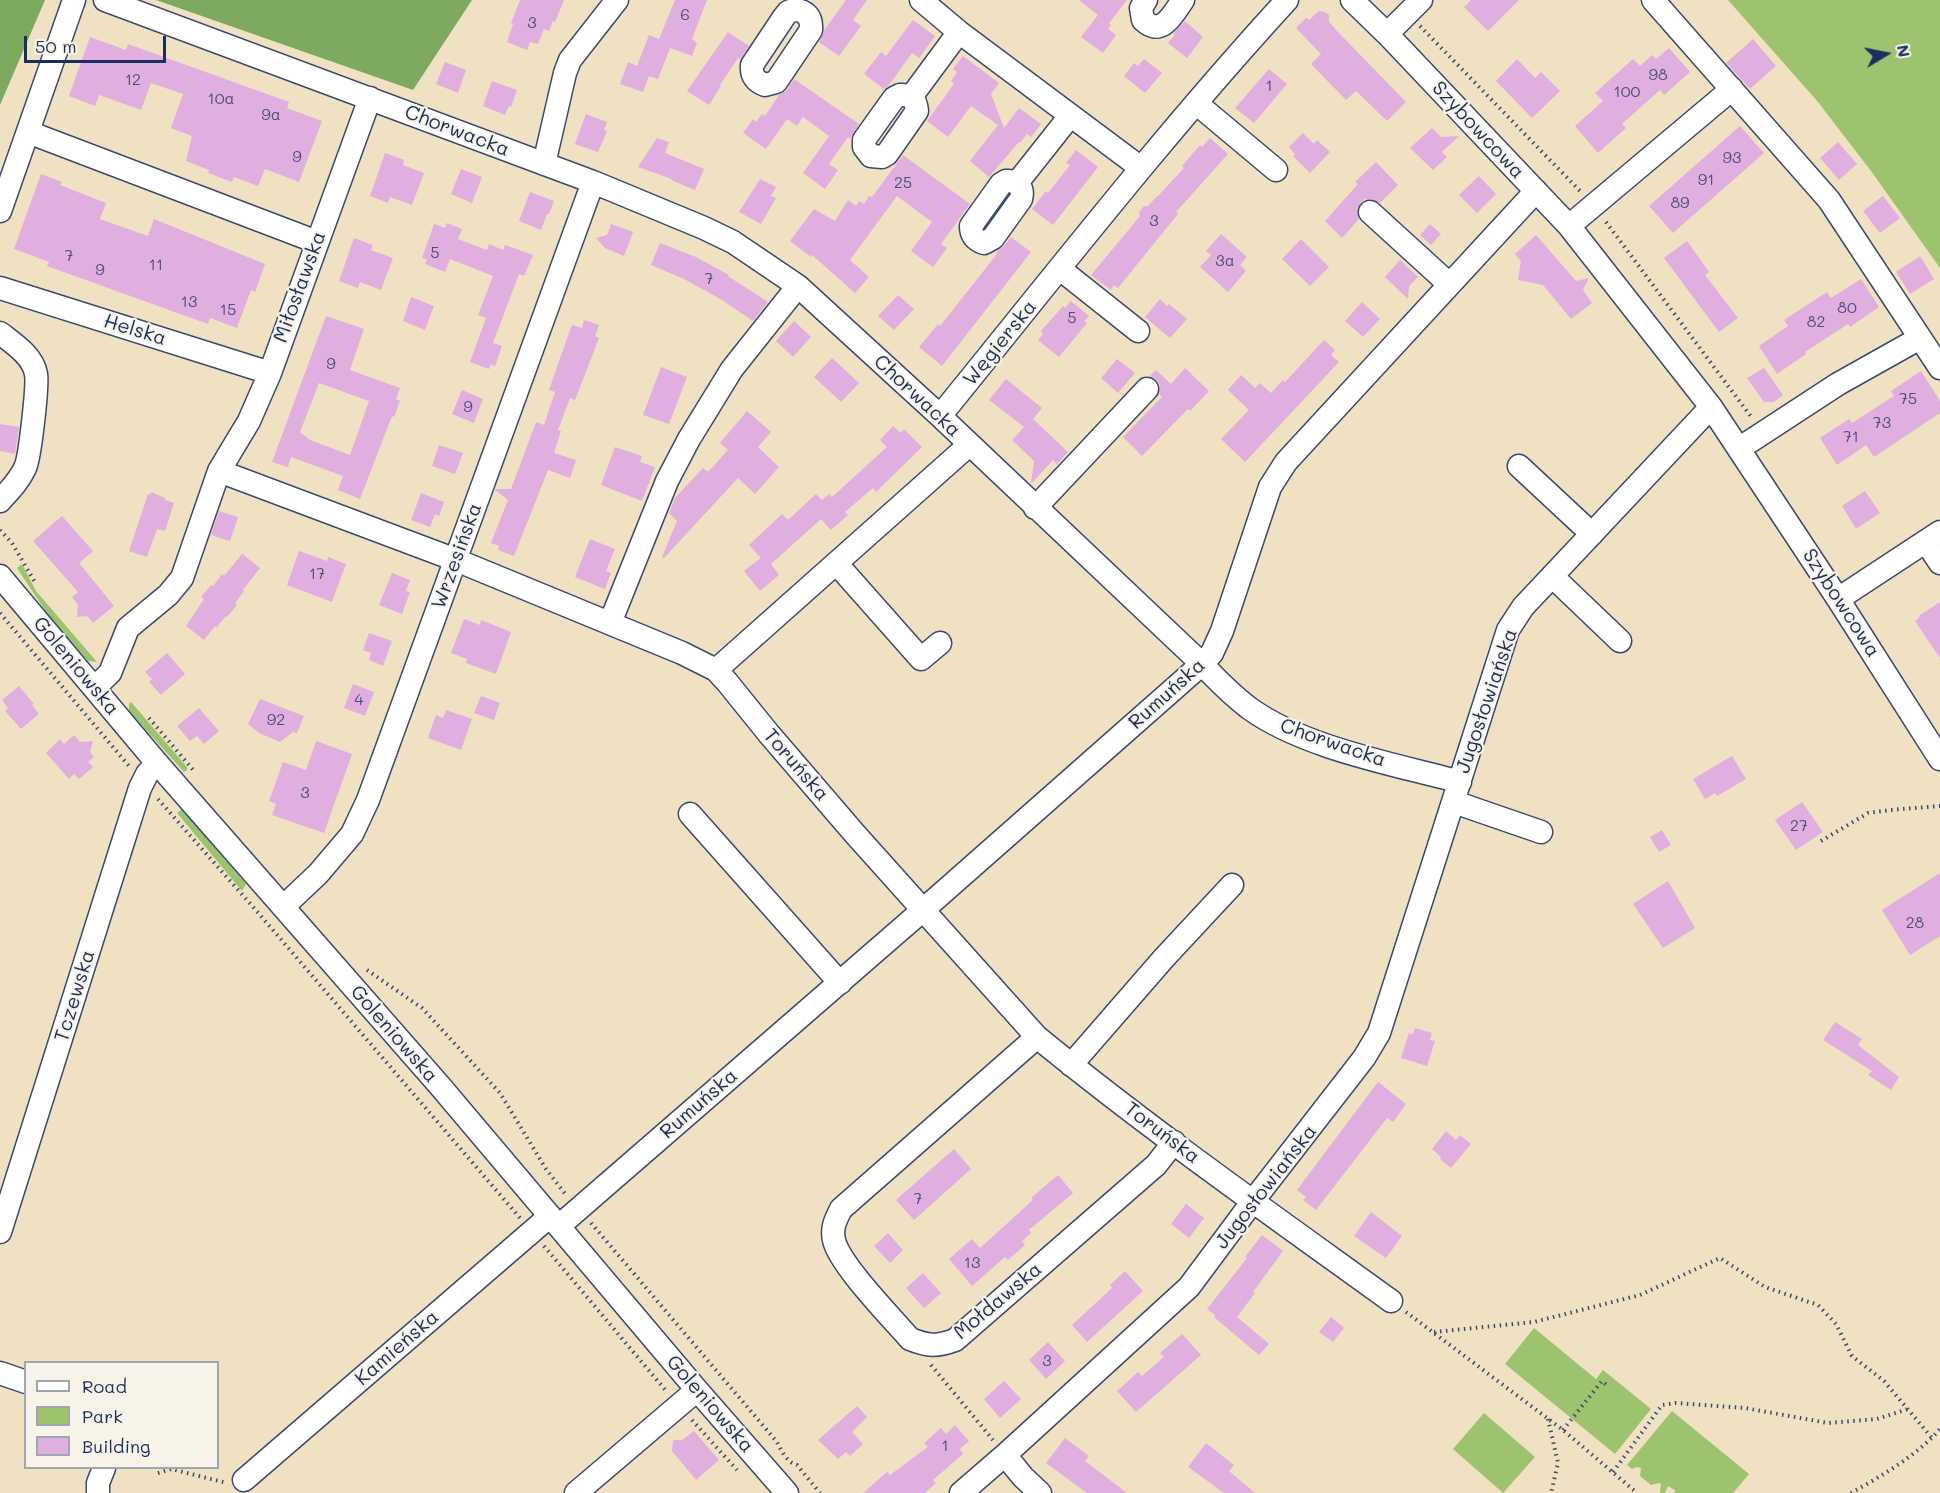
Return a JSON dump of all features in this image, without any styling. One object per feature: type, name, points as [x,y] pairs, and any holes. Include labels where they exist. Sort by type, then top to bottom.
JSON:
[{"type":"street","points":[[0,211],[74,0]]},
{"type":"street","name":"Chorwacka","points":[[105,0],[544,164],[704,228],[733,242],[798,286],[940,416],[1228,691],[1251,709],[1300,736],[1365,756],[1457,792]]},
{"type":"street","points":[[544,164],[570,60],[617,0]]},
{"type":"street","points":[[921,0],[958,32],[1141,168]]},
{"type":"street","points":[[1146,0],[1142,8],[1143,20],[1152,26],[1167,22],[1183,0]]},
{"type":"street","name":"Węgierska","points":[[940,416],[1141,168],[1233,59],[1287,0]]},
{"type":"street","name":"Szybowcowa","points":[[1352,0],[1569,226],[1712,407],[1940,759]]},
{"type":"street","points":[[1387,34],[1421,0]]},
{"type":"street","points":[[1653,0],[1829,200],[1940,368]]},
{"type":"street","points":[[911,97],[958,32]]},
{"type":"street","points":[[1569,226],[1732,89]]},
{"type":"street","name":"Miłosławska","points":[[94,687],[110,673],[128,628],[168,595],[182,578],[219,471],[249,421],[270,373],[370,98]]},
{"type":"street","points":[[1196,103],[1276,170]]},
{"type":"street","points":[[1017,183],[1070,116]]},
{"type":"street","points":[[28,132],[316,242]]},
{"type":"street","name":"Wrzesińska","points":[[283,907],[318,874],[352,834],[368,800],[593,183]]},
{"type":"street","name":"Rumuńska","points":[[555,1221],[578,1209],[1202,664],[1212,653],[1222,631],[1270,487],[1286,462],[1536,191]]},
{"type":"street","points":[[1370,213],[1449,284]]},
{"type":"street","points":[[1060,269],[1138,332]]},
{"type":"street","points":[[610,623],[667,481],[689,439],[732,369],[798,286]]},
{"type":"street","name":"Helska","points":[[0,288],[270,373]]},
{"type":"street","points":[[0,333],[28,356],[36,375],[27,465],[18,481],[3,493]]},
{"type":"street","points":[[1740,448],[1838,384],[1920,338]]},
{"type":"street","points":[[1035,508],[1147,389]]},
{"type":"street","name":"Jugosłowiańska","points":[[961,1493],[1189,1287],[1364,1058],[1379,1033],[1508,630],[1523,608],[1552,576],[1712,407]]},
{"type":"street","points":[[716,670],[969,445]]},
{"type":"street","points":[[1519,466],[1592,534]]},
{"type":"street","points":[[219,471],[456,560]]},
{"type":"street","points":[[1838,599],[1933,537],[1940,563]]},
{"type":"street","name":"Toruńska","points":[[456,560],[682,653],[716,670],[768,734],[1037,1036],[1071,1065],[1391,1301]]},
{"type":"street","points":[[836,563],[921,659],[940,643]]},
{"type":"street","name":"Goleniowska","points":[[0,576],[157,763],[555,1221],[787,1493]]},
{"type":"street","points":[[1552,576],[1620,641]]},
{"type":"street","name":"Tczewska","points":[[0,1232],[143,782],[157,763]]},
{"type":"street","points":[[1457,792],[1541,832]]},
{"type":"street","points":[[690,814],[840,982]]},
{"type":"street","points":[[1071,1065],[1164,958],[1233,885]]},
{"type":"street","points":[[910,1339],[841,1258],[834,1240],[833,1226],[841,1209],[1037,1036]]},
{"type":"street","name":"Mołdawska","points":[[910,1339],[924,1344],[940,1345],[954,1340],[1156,1165],[1174,1142]]},
{"type":"street","name":"Kamieńska","points":[[244,1480],[532,1232],[555,1221]]},
{"type":"street","points":[[0,1373],[24,1381]]},
{"type":"street","points":[[576,1493],[697,1390]]},
{"type":"street","points":[[1005,1455],[1023,1478],[1040,1493]]},
{"type":"street","points":[[98,1493],[98,1483],[103,1469]]},
{"type":"path","points":[[0,530],[12,543],[39,590]]},
{"type":"path","points":[[0,612],[143,782],[254,908],[679,1405],[742,1475]]},
{"type":"path","points":[[141,709],[196,773]]},
{"type":"path","points":[[1821,841],[1868,813],[1940,806]]},
{"type":"path","points":[[364,968],[422,1008],[500,1093],[561,1190],[777,1442],[780,1450],[792,1464],[797,1465],[820,1493]]},
{"type":"path","points":[[1434,1332],[1533,1322],[1640,1295],[1720,1258],[1765,1287],[1818,1305],[1836,1324],[1852,1356],[1884,1381],[1932,1438]]},
{"type":"path","points":[[1391,1301],[1548,1418],[1637,1493]]},
{"type":"path","points":[[910,1339],[1005,1455]]},
{"type":"path","points":[[1563,1430],[1602,1381],[1609,1386]]},
{"type":"path","points":[[1613,1472],[1662,1405],[1676,1402],[1745,1408],[1828,1423],[1877,1419],[1908,1409]]},
{"type":"path","points":[[1548,1418],[1558,1463],[1551,1493]]},
{"type":"path","points":[[1851,1493],[1876,1479],[1932,1438],[1940,1429]]},
{"type":"path","points":[[158,1473],[168,1469]]},
{"type":"path","points":[[175,1469],[222,1482],[234,1483],[244,1480]]},
{"type":"green space","points":[[0,0],[45,0],[0,105]]},
{"type":"green space","points":[[156,0],[472,0],[413,90]]},
{"type":"green space","points":[[1728,0],[1940,0],[1940,268],[1871,171],[1818,102]]},
{"type":"green space","points":[[22,564],[36,591],[97,662],[88,661],[52,621],[17,568]]},
{"type":"green space","points":[[131,702],[187,767],[187,770],[184,772],[129,711]]},
{"type":"green space","points":[[182,809],[246,884],[242,891],[177,813]]},
{"type":"green space","points":[[1534,1328],[1596,1379],[1603,1370],[1651,1409],[1615,1454],[1505,1364]]},
{"type":"green space","points":[[1672,1411],[1749,1474],[1733,1493],[1675,1493],[1675,1490],[1668,1486],[1665,1493],[1660,1493],[1661,1484],[1651,1485],[1640,1476],[1641,1468],[1632,1469],[1627,1465]]},
{"type":"green space","points":[[1484,1413],[1535,1457],[1503,1493],[1453,1449]]},
{"type":"building","points":[[520,0],[564,0],[549,31],[544,29],[538,44],[530,42],[527,50],[507,42]]},
{"type":"building","points":[[675,0],[707,0],[692,39],[697,43],[692,56],[670,48],[658,79],[649,76],[643,92],[620,84],[628,62],[637,66],[649,35],[659,39]]},
{"type":"building","points":[[846,0],[867,0],[853,20],[861,26],[839,56],[819,42],[825,29]]},
{"type":"building","points":[[1079,0],[1127,0],[1109,23],[1111,25],[1108,29],[1116,35],[1103,53],[1081,37],[1098,15]]},
{"type":"building","points":[[1471,0],[1519,0],[1488,31],[1464,7]]},
{"type":"building","points":[[1319,11],[1329,15],[1329,22],[1406,102],[1387,121],[1356,91],[1346,100],[1311,64],[1321,54],[1296,28],[1306,18],[1309,20]]},
{"type":"building","points":[[913,20],[935,36],[919,58],[912,53],[884,89],[864,74],[881,52],[886,56]]},
{"type":"building","points":[[1185,21],[1203,37],[1187,58],[1168,43]]},
{"type":"building","points":[[728,32],[749,46],[740,59],[738,58],[709,105],[687,91]]},
{"type":"building","points":[[90,37],[126,50],[128,44],[289,102],[287,108],[322,121],[299,182],[265,169],[258,186],[234,177],[232,182],[186,161],[192,136],[171,128],[183,94],[151,83],[141,110],[99,95],[95,106],[69,96]]},
{"type":"building","points":[[1753,39],[1776,66],[1750,89],[1726,63]]},
{"type":"building","points":[[1669,48],[1690,72],[1664,95],[1660,90],[1622,124],[1626,128],[1598,153],[1575,126],[1603,101],[1595,93],[1633,59],[1640,66],[1652,55],[1656,59]]},
{"type":"building","points":[[963,56],[999,83],[991,94],[1004,128],[1019,108],[1041,124],[1031,137],[1027,134],[1019,142],[989,177],[970,161],[998,125],[971,106],[948,137],[927,121],[954,84],[951,81],[957,72],[953,69]]},
{"type":"building","points":[[1144,59],[1162,73],[1145,93],[1124,76],[1134,63],[1138,66]]},
{"type":"building","points":[[1517,59],[1535,78],[1541,72],[1560,91],[1532,118],[1496,81]]},
{"type":"building","points":[[445,62],[466,70],[458,93],[436,84]]},
{"type":"building","points":[[1269,69],[1287,84],[1254,123],[1235,108]]},
{"type":"building","points":[[794,79],[859,124],[829,164],[838,170],[825,189],[803,173],[829,136],[803,117],[797,126],[787,119],[766,149],[743,133],[753,119],[756,122],[762,114],[765,116],[779,95],[787,90]]},
{"type":"building","points":[[492,81],[517,90],[511,107],[509,106],[505,115],[483,106]]},
{"type":"building","points":[[586,114],[607,122],[604,130],[607,131],[598,152],[575,144]]},
{"type":"building","points":[[1740,126],[1764,153],[1673,233],[1649,206]]},
{"type":"building","points":[[1432,128],[1441,137],[1459,136],[1442,152],[1447,157],[1433,170],[1410,148]]},
{"type":"building","points":[[1303,133],[1314,144],[1317,140],[1330,152],[1310,173],[1293,156],[1295,154],[1289,147]]},
{"type":"building","points":[[657,138],[669,142],[665,153],[704,169],[695,190],[638,167]]},
{"type":"building","points":[[1210,138],[1228,154],[1176,212],[1178,214],[1118,288],[1114,285],[1111,290],[1091,275],[1140,216],[1139,212],[1144,206],[1148,206],[1158,196],[1184,168],[1182,166],[1200,145],[1202,147]]},
{"type":"building","points":[[1838,142],[1857,164],[1839,180],[1820,158]]},
{"type":"building","points":[[1076,150],[1098,167],[1053,225],[1032,209],[1070,165],[1066,163]]},
{"type":"building","points":[[385,153],[404,160],[403,165],[424,173],[412,205],[390,197],[388,203],[370,196]]},
{"type":"building","points":[[903,155],[970,204],[941,244],[947,248],[933,267],[911,251],[932,222],[897,196],[850,260],[869,277],[855,293],[812,255],[811,257],[790,241],[814,209],[835,221],[848,200],[856,206],[859,201],[864,204],[869,196],[872,197]]},
{"type":"building","points":[[1376,162],[1398,185],[1380,203],[1372,199],[1365,199],[1360,203],[1357,210],[1359,219],[1342,238],[1325,221],[1358,184],[1355,182]]},
{"type":"building","points":[[461,169],[482,177],[472,203],[451,194]]},
{"type":"building","points":[[41,174],[62,182],[60,185],[106,203],[100,219],[148,236],[154,219],[265,264],[255,292],[251,290],[237,328],[210,318],[208,324],[47,266],[49,262],[14,249]]},
{"type":"building","points":[[1479,176],[1496,194],[1477,213],[1459,195]]},
{"type":"building","points":[[760,179],[776,187],[771,196],[776,198],[761,224],[739,212]]},
{"type":"building","points":[[530,192],[554,201],[541,230],[519,221]]},
{"type":"building","points":[[1883,196],[1900,218],[1880,233],[1863,211]]},
{"type":"building","points":[[447,223],[462,229],[458,239],[487,250],[489,244],[503,250],[505,245],[533,255],[524,276],[519,274],[493,343],[502,346],[495,366],[491,364],[489,369],[470,362],[486,318],[478,315],[493,276],[450,259],[445,272],[425,264],[427,259],[422,258],[434,224],[445,228]]},
{"type":"building","points":[[611,224],[633,232],[624,256],[605,248],[596,238],[607,235]]},
{"type":"building","points":[[1430,224],[1441,234],[1431,245],[1420,235]]},
{"type":"building","points":[[1221,234],[1247,257],[1240,265],[1246,271],[1228,292],[1200,267],[1211,255],[1206,251]]},
{"type":"building","points":[[1536,235],[1576,281],[1589,278],[1583,290],[1592,303],[1571,319],[1543,285],[1518,280],[1521,261],[1515,254]]},
{"type":"building","points":[[1011,237],[1031,252],[942,366],[919,347],[938,324],[940,326],[997,254],[996,252]]},
{"type":"building","points":[[354,238],[373,245],[371,250],[393,258],[381,290],[360,282],[358,288],[339,281]]},
{"type":"building","points":[[1301,239],[1329,267],[1310,286],[1282,259]]},
{"type":"building","points":[[1687,241],[1709,272],[1705,275],[1738,318],[1719,332],[1664,258]]},
{"type":"building","points":[[660,243],[696,257],[729,275],[768,302],[753,321],[722,300],[684,279],[651,265]]},
{"type":"building","points":[[1920,256],[1934,279],[1910,294],[1896,272]]},
{"type":"building","points":[[1400,260],[1418,277],[1409,286],[1408,299],[1385,277]]},
{"type":"building","points":[[1861,279],[1879,307],[1850,327],[1848,324],[1805,352],[1806,354],[1777,374],[1759,346],[1788,326],[1784,320],[1827,292],[1831,298]]},
{"type":"building","points":[[898,295],[914,309],[894,330],[878,316]]},
{"type":"building","points":[[411,297],[434,306],[425,330],[403,321]]},
{"type":"building","points":[[1160,299],[1187,319],[1170,338],[1145,317]]},
{"type":"building","points":[[1071,301],[1089,316],[1084,321],[1087,323],[1059,357],[1038,340],[1043,334],[1041,331],[1063,306],[1065,308]]},
{"type":"building","points":[[1362,302],[1380,319],[1363,337],[1345,321]]},
{"type":"building","points":[[326,316],[364,329],[350,370],[400,388],[396,399],[400,401],[360,499],[338,490],[343,476],[291,457],[288,467],[272,462]],"holes":[[[319,383],[369,401],[350,455],[310,440],[300,432]]]},
{"type":"building","points":[[584,320],[599,325],[595,336],[599,338],[575,400],[570,398],[558,430],[561,431],[554,453],[576,460],[570,478],[548,470],[514,556],[498,550],[499,546],[491,543],[508,500],[495,490],[511,489],[536,422],[544,425],[555,392],[549,390],[571,327],[573,325],[582,328]]},
{"type":"building","points":[[794,321],[811,337],[793,357],[776,341]]},
{"type":"building","points":[[1324,340],[1335,350],[1331,355],[1339,362],[1245,462],[1221,439],[1249,410],[1228,390],[1241,375],[1255,388],[1260,383],[1271,393],[1283,380],[1285,382]]},
{"type":"building","points":[[832,358],[859,383],[841,402],[814,377]]},
{"type":"building","points":[[1117,359],[1135,373],[1118,393],[1101,378]]},
{"type":"building","points":[[661,367],[687,377],[669,424],[643,415]]},
{"type":"building","points":[[1185,368],[1209,391],[1142,456],[1123,437],[1162,397],[1159,394],[1160,385],[1150,376],[1156,370],[1171,384]]},
{"type":"building","points":[[1764,368],[1783,395],[1774,402],[1764,402],[1747,378]]},
{"type":"building","points":[[1921,371],[1940,401],[1940,413],[1874,457],[1866,445],[1837,465],[1820,438],[1849,419],[1852,423],[1894,396],[1891,391]]},
{"type":"building","points":[[1006,379],[1042,408],[1033,419],[1068,452],[1057,464],[1053,460],[1031,484],[1034,461],[1012,440],[1024,427],[989,400]]},
{"type":"building","points":[[462,390],[483,399],[474,423],[452,414]]},
{"type":"building","points":[[747,411],[771,432],[758,447],[779,467],[755,494],[738,478],[664,558],[662,557],[677,521],[669,513],[675,498],[703,468],[708,472],[728,450],[720,443]]},
{"type":"building","points":[[0,424],[19,427],[15,454],[0,451]]},
{"type":"building","points":[[893,426],[901,433],[904,429],[922,447],[876,492],[873,488],[845,512],[848,515],[831,530],[821,519],[771,564],[779,575],[760,591],[744,571],[761,558],[749,545],[782,514],[788,520],[816,494],[822,500],[829,494],[832,497],[887,447],[880,440]]},
{"type":"building","points":[[439,445],[463,453],[455,474],[432,466]]},
{"type":"building","points":[[615,447],[642,456],[640,462],[655,467],[642,501],[601,485]]},
{"type":"building","points":[[1865,491],[1880,513],[1856,529],[1842,506]]},
{"type":"building","points":[[151,492],[174,503],[165,531],[157,529],[147,557],[129,551],[148,494],[150,495]]},
{"type":"building","points":[[421,493],[444,502],[439,516],[435,514],[430,527],[411,520]]},
{"type":"building","points":[[219,511],[238,517],[230,541],[211,535]]},
{"type":"building","points":[[62,516],[93,551],[79,563],[114,606],[93,623],[87,616],[77,617],[78,605],[72,597],[78,592],[33,541]]},
{"type":"building","points":[[590,539],[615,549],[606,571],[611,573],[605,589],[575,577]]},
{"type":"building","points":[[299,551],[327,561],[328,557],[346,564],[332,602],[287,585]]},
{"type":"building","points":[[242,554],[260,568],[243,590],[235,603],[237,605],[204,640],[186,626],[204,599],[201,597],[222,574],[224,576]]},
{"type":"building","points":[[392,573],[410,580],[406,591],[410,592],[402,614],[379,605]]},
{"type":"building","points":[[1940,602],[1940,658],[1915,621]]},
{"type":"building","points":[[464,619],[480,625],[481,620],[511,632],[496,674],[466,663],[467,659],[451,653]]},
{"type":"building","points":[[369,633],[392,641],[383,666],[369,660],[371,653],[363,650]]},
{"type":"building","points":[[167,653],[185,674],[161,695],[149,682],[152,679],[145,672]]},
{"type":"building","points":[[353,684],[374,692],[365,716],[344,708]]},
{"type":"building","points":[[19,686],[39,714],[21,729],[5,711],[8,708],[2,700]]},
{"type":"building","points":[[481,696],[500,703],[494,720],[474,713]]},
{"type":"building","points":[[260,699],[304,716],[297,733],[293,732],[280,742],[259,733],[248,724]]},
{"type":"building","points":[[199,708],[219,731],[204,744],[197,736],[190,741],[177,726]]},
{"type":"building","points":[[446,710],[472,719],[461,750],[428,738],[436,715],[443,718]]},
{"type":"building","points":[[74,735],[80,742],[93,741],[90,752],[94,757],[88,762],[93,767],[79,779],[74,774],[69,779],[46,753],[60,739],[64,744]]},
{"type":"building","points":[[316,741],[352,754],[324,833],[272,815],[276,804],[269,801],[283,762],[306,770]]},
{"type":"building","points":[[1732,756],[1746,779],[1717,796],[1715,793],[1705,799],[1693,779]]},
{"type":"building","points":[[1802,802],[1823,832],[1796,850],[1775,820]]},
{"type":"building","points":[[1662,830],[1671,845],[1659,852],[1650,837]]},
{"type":"building","points":[[1940,873],[1940,936],[1910,955],[1882,910]]},
{"type":"building","points":[[1668,881],[1695,928],[1663,948],[1633,904]]},
{"type":"building","points":[[1835,1022],[1862,1039],[1858,1045],[1899,1077],[1891,1090],[1868,1075],[1872,1071],[1823,1040]]},
{"type":"building","points":[[1415,1028],[1432,1033],[1430,1040],[1435,1041],[1427,1066],[1401,1058],[1409,1033],[1413,1034]]},
{"type":"building","points":[[1378,1082],[1406,1104],[1393,1122],[1387,1118],[1316,1210],[1303,1200],[1306,1197],[1297,1190]]},
{"type":"building","points":[[1446,1131],[1456,1140],[1460,1135],[1471,1144],[1451,1168],[1432,1149]]},
{"type":"building","points":[[954,1149],[971,1169],[914,1220],[896,1200]]},
{"type":"building","points":[[1058,1175],[1073,1193],[1029,1230],[1031,1233],[1022,1241],[1025,1245],[1008,1260],[1005,1257],[972,1286],[949,1259],[972,1239],[980,1248]]},
{"type":"building","points":[[1186,1204],[1204,1218],[1189,1238],[1171,1224]]},
{"type":"building","points":[[1371,1212],[1402,1236],[1386,1258],[1354,1236]]},
{"type":"building","points":[[888,1233],[903,1250],[890,1263],[874,1246]]},
{"type":"building","points":[[1262,1235],[1283,1251],[1237,1317],[1269,1344],[1259,1355],[1207,1309]]},
{"type":"building","points":[[1125,1271],[1143,1291],[1087,1342],[1072,1325],[1112,1288],[1110,1285]]},
{"type":"building","points":[[923,1273],[941,1293],[924,1308],[906,1288]]},
{"type":"building","points":[[1331,1317],[1344,1328],[1333,1342],[1319,1332]]},
{"type":"building","points":[[1182,1334],[1201,1355],[1136,1412],[1117,1391],[1138,1372],[1142,1376],[1164,1357],[1160,1353]]},
{"type":"building","points":[[1048,1342],[1065,1361],[1046,1379],[1029,1360]]},
{"type":"building","points":[[1004,1381],[1021,1399],[1000,1418],[984,1399]]},
{"type":"building","points":[[857,1406],[867,1417],[852,1432],[863,1444],[850,1456],[846,1452],[838,1459],[818,1440]]},
{"type":"building","points":[[955,1425],[969,1441],[960,1449],[963,1454],[933,1480],[936,1483],[925,1493],[863,1493],[887,1472],[890,1475],[928,1447],[924,1443],[941,1428],[946,1434]]},
{"type":"building","points":[[694,1431],[719,1460],[696,1480],[672,1451],[673,1440],[682,1440]]},
{"type":"building","points":[[1065,1438],[1089,1456],[1085,1461],[1127,1493],[1087,1493],[1046,1463]]},
{"type":"building","points":[[1206,1443],[1234,1465],[1229,1471],[1255,1493],[1224,1493],[1188,1467]]}]
